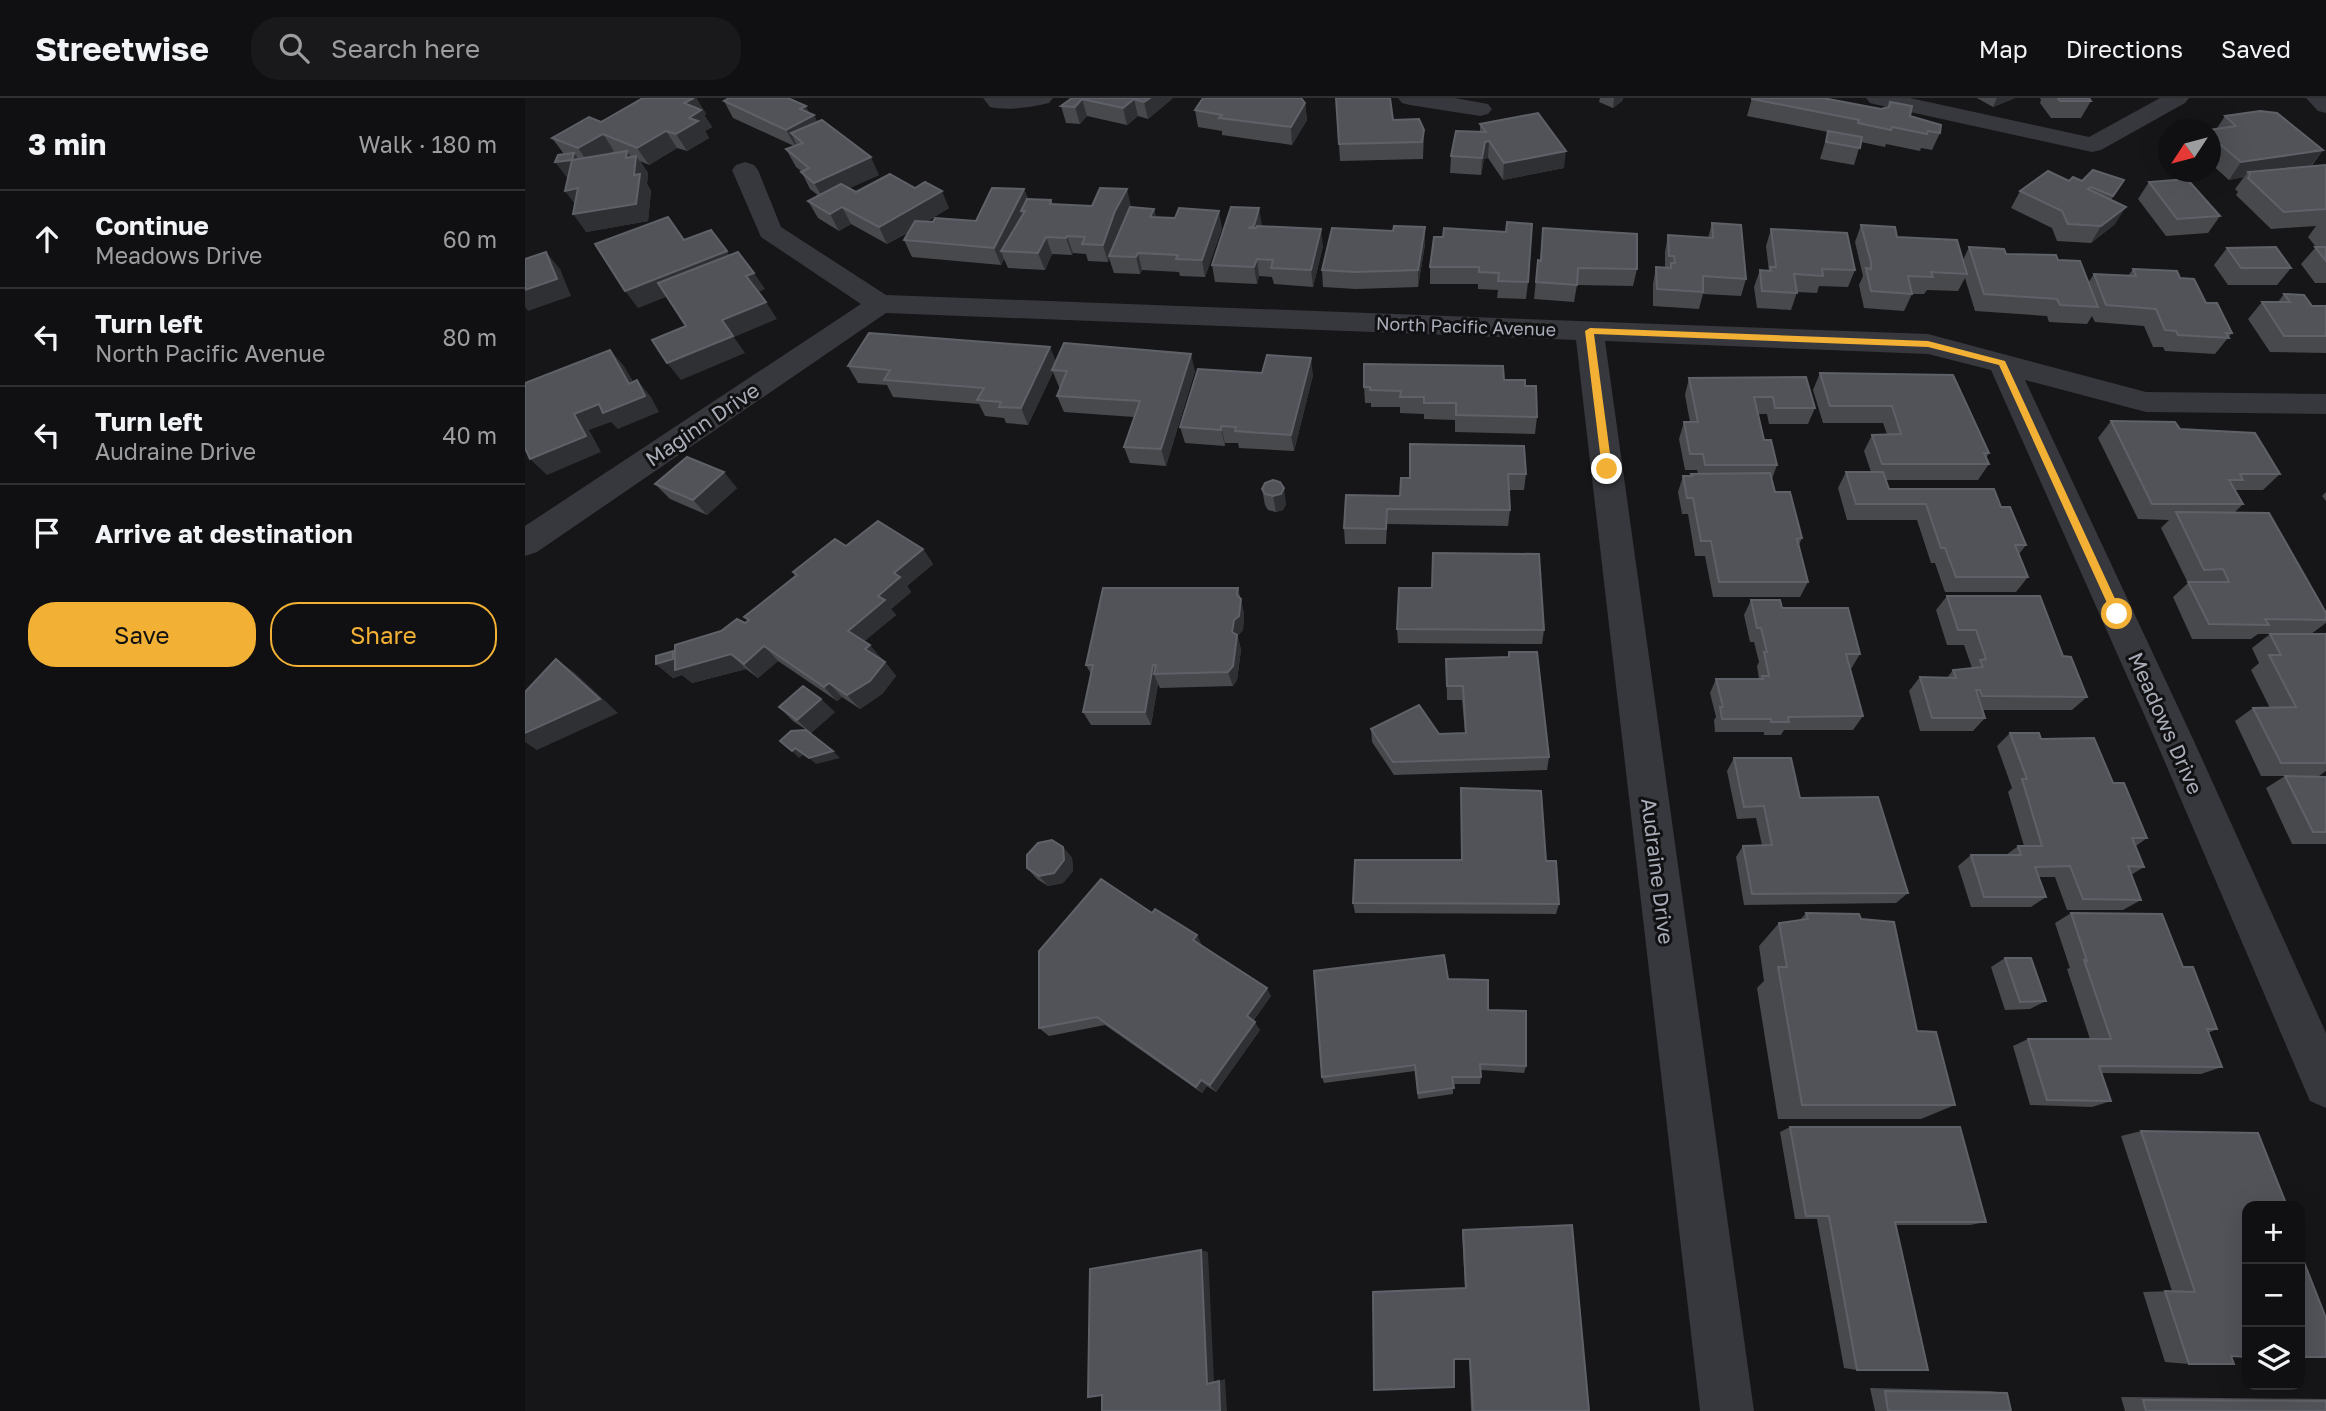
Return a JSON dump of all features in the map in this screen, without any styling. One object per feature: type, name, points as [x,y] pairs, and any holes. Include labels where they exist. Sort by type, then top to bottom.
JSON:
[{"type":"street","points":[[995,98],[999,102],[1041,98]]},
{"type":"street","points":[[1410,98],[1480,110]]},
{"type":"street","points":[[1878,98],[2092,145],[2177,98]]},
{"type":"street","points":[[2318,98],[2326,106]]},
{"type":"street","points":[[745,170],[769,231],[880,304]]},
{"type":"street","name":"North Pacific Avenue","points":[[880,304],[1928,344],[2146,402],[2326,404]]},
{"type":"street","name":"Maginn Drive","points":[[525,543],[880,304]]},
{"type":"street","name":"Audraine Drive","points":[[1590,331],[1727,1411]]},
{"type":"street","name":"Meadows Drive","points":[[2002,363],[2174,740],[2326,1085]]},
{"type":"building","points":[[643,98],[694,98],[684,103],[701,110],[689,118],[698,121],[676,134],[666,131],[637,148],[603,134],[578,148],[552,138],[589,117],[601,122]]},
{"type":"building","points":[[729,98],[788,98],[806,106],[800,109],[814,115],[786,130],[724,101]]},
{"type":"building","points":[[1072,98],[1150,98],[1144,102],[1134,99],[1123,108],[1082,99],[1075,107],[1061,106]]},
{"type":"building","points":[[1203,98],[1301,98],[1305,103],[1291,127],[1219,118],[1222,115],[1195,110]]},
{"type":"building","points":[[1336,98],[1390,98],[1393,120],[1419,119],[1424,130],[1422,142],[1339,144]]},
{"type":"building","points":[[1752,98],[1823,98],[1881,109],[1889,107],[1890,102],[1912,106],[1910,116],[1941,125],[1940,133],[1928,131],[1927,134],[1892,127],[1891,130],[1858,123],[1859,120]]},
{"type":"building","points":[[2058,98],[2089,98],[2091,101],[2060,101]]},
{"type":"building","points":[[2260,111],[2277,113],[2323,150],[2241,162],[2221,145],[2221,128],[2236,126],[2225,116]]},
{"type":"building","points":[[1538,113],[1566,151],[1504,163],[1489,141],[1485,142],[1482,158],[1451,156],[1456,131],[1486,132],[1480,124]]},
{"type":"building","points":[[822,120],[871,157],[814,183],[801,172],[809,168],[786,149],[803,143],[791,133]]},
{"type":"building","points":[[1828,131],[1862,137],[1860,148],[1826,142]]},
{"type":"building","points":[[627,151],[626,158],[636,156],[634,175],[640,174],[636,204],[573,214],[578,188],[565,191],[572,160]]},
{"type":"building","points":[[574,153],[572,160],[555,162],[558,155]]},
{"type":"building","points":[[2326,165],[2326,209],[2284,212],[2248,178],[2248,172]]},
{"type":"building","points":[[2093,170],[2124,180],[2113,196],[2091,187],[2088,189],[2126,207],[2101,226],[2068,224],[2062,211],[2020,191],[2048,171],[2069,181],[2073,177],[2082,181]]},
{"type":"building","points":[[890,174],[915,188],[925,182],[942,191],[879,227],[842,207],[830,214],[808,201],[841,184],[856,192]]},
{"type":"building","points":[[2149,182],[2190,182],[2220,216],[2177,219]]},
{"type":"building","points":[[992,188],[1024,189],[994,248],[904,240],[915,221],[933,222],[935,218],[976,221]]},
{"type":"building","points":[[1100,188],[1127,189],[1115,211],[1103,245],[1082,244],[1085,237],[1046,237],[1038,253],[1001,251],[1025,211],[1021,211],[1027,199],[1051,200],[1050,204],[1092,206]]},
{"type":"building","points":[[1130,207],[1154,209],[1150,217],[1175,218],[1179,208],[1219,211],[1202,260],[1176,259],[1178,255],[1138,253],[1136,257],[1109,256]]},
{"type":"building","points":[[1231,207],[1259,208],[1254,226],[1248,228],[1257,226],[1321,229],[1311,270],[1271,268],[1273,260],[1257,259],[1254,267],[1212,265]]},
{"type":"building","points":[[668,217],[684,240],[711,230],[727,251],[625,291],[595,244]]},
{"type":"building","points":[[1507,222],[1532,224],[1528,282],[1498,281],[1499,273],[1479,272],[1479,267],[1430,267],[1434,237],[1443,237],[1444,228],[1506,232]]},
{"type":"building","points":[[1712,223],[1741,225],[1746,279],[1703,276],[1703,292],[1657,289],[1656,267],[1671,268],[1671,263],[1675,263],[1674,256],[1669,256],[1668,235],[1713,238]]},
{"type":"building","points":[[1861,225],[1895,227],[1897,237],[1957,240],[1967,274],[1931,272],[1933,277],[1908,276],[1912,294],[1871,291],[1866,268],[1871,269],[1871,262]]},
{"type":"building","points":[[1394,226],[1425,227],[1418,270],[1322,270],[1332,228],[1393,231]]},
{"type":"building","points":[[1543,228],[1637,234],[1637,269],[1578,268],[1577,285],[1536,282],[1538,260],[1541,261]]},
{"type":"building","points":[[1771,229],[1847,233],[1855,270],[1822,269],[1823,276],[1794,274],[1797,293],[1762,291],[1760,270],[1771,271],[1770,267],[1776,267]]},
{"type":"building","points":[[1969,247],[2004,249],[2006,254],[2056,255],[2058,260],[2080,261],[2098,307],[2060,305],[2057,299],[1984,294]]},
{"type":"building","points":[[2276,247],[2291,268],[2241,268],[2227,248]]},
{"type":"building","points":[[2315,247],[2326,247],[2326,261]]},
{"type":"building","points":[[546,252],[557,279],[525,290],[525,259]]},
{"type":"building","points":[[738,252],[754,273],[746,276],[766,302],[722,320],[733,336],[667,363],[652,340],[686,326],[658,283]]},
{"type":"building","points":[[2133,269],[2177,271],[2180,278],[2194,279],[2206,303],[2217,303],[2232,333],[2226,333],[2229,338],[2178,335],[2176,331],[2165,330],[2156,309],[2106,305],[2094,274],[2136,276]]},
{"type":"building","points":[[2284,294],[2304,295],[2312,306],[2326,306],[2326,336],[2284,336],[2262,302],[2290,302]]},
{"type":"building","points":[[869,333],[1050,347],[1021,408],[999,407],[1001,402],[977,400],[984,388],[884,380],[890,370],[848,366]]},
{"type":"building","points":[[1064,343],[1191,354],[1161,449],[1124,447],[1140,401],[1057,396],[1067,371],[1052,370]]},
{"type":"building","points":[[610,350],[629,384],[637,380],[645,396],[603,413],[599,404],[574,414],[586,436],[530,459],[525,448],[525,383]]},
{"type":"building","points":[[1267,355],[1311,358],[1291,435],[1235,431],[1236,427],[1221,426],[1221,430],[1180,427],[1198,369],[1262,373]]},
{"type":"building","points":[[1364,364],[1503,366],[1504,380],[1525,380],[1525,386],[1536,386],[1537,417],[1456,415],[1456,403],[1424,403],[1424,397],[1400,397],[1401,391],[1370,390],[1370,387],[1364,387]]},
{"type":"building","points":[[1820,373],[1953,375],[1989,453],[1984,453],[1989,464],[1882,464],[1872,435],[1901,434],[1892,406],[1830,406]]},
{"type":"building","points":[[1806,377],[1815,408],[1775,408],[1773,397],[1754,397],[1764,440],[1771,440],[1777,465],[1705,465],[1703,454],[1690,454],[1684,422],[1698,422],[1689,378]]},
{"type":"building","points":[[2111,421],[2175,422],[2180,429],[2255,433],[2280,474],[2240,474],[2243,480],[2229,480],[2243,504],[2152,504]]},
{"type":"building","points":[[1410,444],[1524,446],[1526,474],[1508,474],[1510,510],[1387,509],[1386,529],[1344,528],[1346,495],[1400,496],[1401,478],[1410,478]]},
{"type":"building","points":[[687,457],[724,472],[693,500],[655,484]]},
{"type":"building","points":[[1846,472],[1883,472],[1889,489],[1994,489],[2001,507],[2010,507],[2026,545],[2015,545],[2028,577],[1956,577],[1945,548],[1941,548],[1926,504],[1856,504]]},
{"type":"building","points":[[1770,473],[1775,492],[1790,492],[1802,538],[1797,539],[1808,582],[1719,582],[1711,541],[1701,541],[1693,498],[1687,498],[1683,476]]},
{"type":"building","points":[[1273,480],[1280,482],[1284,488],[1281,494],[1265,494],[1262,489],[1265,483]]},
{"type":"building","points":[[2176,512],[2269,513],[2326,613],[2326,620],[2265,619],[2269,625],[2209,624],[2188,582],[2229,582],[2223,569],[2204,570]]},
{"type":"building","points":[[878,521],[923,549],[894,573],[900,577],[878,596],[885,600],[848,631],[870,645],[865,649],[885,662],[870,681],[847,695],[829,683],[824,687],[764,646],[744,664],[731,654],[675,670],[675,645],[721,631],[737,619],[745,623],[749,620],[744,617],[797,575],[793,572],[835,539],[846,546]]},
{"type":"building","points":[[1433,553],[1539,554],[1544,630],[1397,629],[1399,588],[1432,588]]},
{"type":"building","points":[[1103,588],[1238,588],[1237,595],[1241,599],[1239,616],[1234,620],[1232,632],[1237,635],[1233,666],[1228,672],[1154,674],[1156,665],[1153,665],[1145,712],[1083,712],[1093,665],[1086,665]]},
{"type":"building","points":[[1947,596],[2040,596],[2063,656],[2071,657],[2087,697],[1982,696],[1980,690],[1976,690],[1985,718],[1932,718],[1920,677],[1956,678],[1953,670],[1983,667],[1980,660],[1986,659],[1976,630],[1958,630]]},
{"type":"building","points":[[1751,600],[1780,600],[1782,608],[1848,608],[1860,654],[1846,654],[1863,716],[1788,717],[1789,722],[1771,722],[1771,719],[1722,719],[1720,707],[1723,707],[1716,679],[1763,679],[1762,676],[1769,676],[1764,652],[1767,652],[1761,628],[1757,628]]},
{"type":"building","points":[[2270,634],[2326,634],[2326,763],[2281,763],[2253,708],[2296,707],[2269,655],[2281,655]]},
{"type":"building","points":[[673,651],[673,659],[656,664],[656,656]]},
{"type":"building","points":[[1509,652],[1537,652],[1549,757],[1393,762],[1371,729],[1419,705],[1439,734],[1466,733],[1463,686],[1447,686],[1446,659],[1509,657]]},
{"type":"building","points":[[556,659],[600,699],[525,733],[525,692]]},
{"type":"building","points":[[803,686],[821,699],[797,720],[779,707]]},
{"type":"building","points":[[806,730],[833,751],[809,758],[795,748],[792,751],[780,741],[791,731]]},
{"type":"building","points":[[2010,733],[2039,733],[2041,739],[2094,738],[2113,783],[2124,783],[2147,838],[2132,838],[2144,867],[2128,866],[2141,900],[2083,899],[2070,866],[2035,867],[2046,897],[1984,897],[1971,855],[2021,855],[2018,846],[2042,846],[2022,779],[2027,779]]},
{"type":"building","points":[[1734,758],[1791,758],[1800,798],[1878,797],[1908,893],[1752,894],[1743,846],[1772,845],[1764,806],[1744,807]]},
{"type":"building","points":[[2285,776],[2326,777],[2326,832],[2313,832]]},
{"type":"building","points":[[1461,788],[1541,791],[1546,861],[1556,861],[1559,904],[1353,903],[1355,860],[1462,860]]},
{"type":"building","points":[[1052,840],[1063,847],[1064,860],[1054,873],[1039,876],[1027,868],[1027,855],[1038,843]]},
{"type":"building","points":[[1101,879],[1152,913],[1155,909],[1197,935],[1193,940],[1267,988],[1247,1016],[1255,1022],[1210,1085],[1201,1080],[1196,1087],[1097,1017],[1039,1028],[1039,951]]},
{"type":"building","points":[[1806,913],[1859,914],[1861,919],[1894,922],[1917,1031],[1936,1032],[1955,1105],[1802,1105],[1778,967],[1787,967],[1779,923],[1808,919]]},
{"type":"building","points":[[2071,913],[2162,914],[2183,967],[2193,967],[2217,1029],[2207,1029],[2222,1067],[2099,1066],[2111,1101],[2047,1100],[2028,1039],[2111,1039]]},
{"type":"building","points":[[1444,955],[1448,979],[1488,980],[1488,1010],[1526,1011],[1526,1066],[1480,1064],[1481,1077],[1452,1077],[1454,1088],[1418,1093],[1415,1065],[1322,1077],[1314,971]]},
{"type":"building","points":[[2005,958],[2031,958],[2046,1001],[2020,1002]]},
{"type":"building","points":[[1790,1127],[1960,1127],[1986,1222],[1895,1222],[1928,1370],[1857,1370],[1829,1216],[1806,1216]]},
{"type":"building","points":[[2141,1131],[2258,1133],[2285,1201],[2242,1201],[2242,1357],[2231,1356],[2234,1364],[2189,1364],[2165,1291],[2195,1292]]},
{"type":"building","points":[[1572,1225],[1589,1411],[1473,1411],[1470,1359],[1454,1359],[1454,1387],[1374,1390],[1373,1292],[1466,1288],[1463,1230]]},
{"type":"building","points":[[1201,1250],[1207,1384],[1219,1381],[1220,1411],[1102,1411],[1102,1395],[1088,1397],[1090,1269]]},
{"type":"building","points":[[2305,1265],[2326,1318],[2326,1357],[2305,1357]]},
{"type":"building","points":[[1885,1391],[2007,1393],[2011,1411],[1888,1411]]},
{"type":"building","points":[[2143,1400],[2326,1401],[2326,1411],[2146,1411]]},
{"type":"route","points":[[1607,469],[1590,331],[1928,344],[2002,363],[2117,614]]}]
